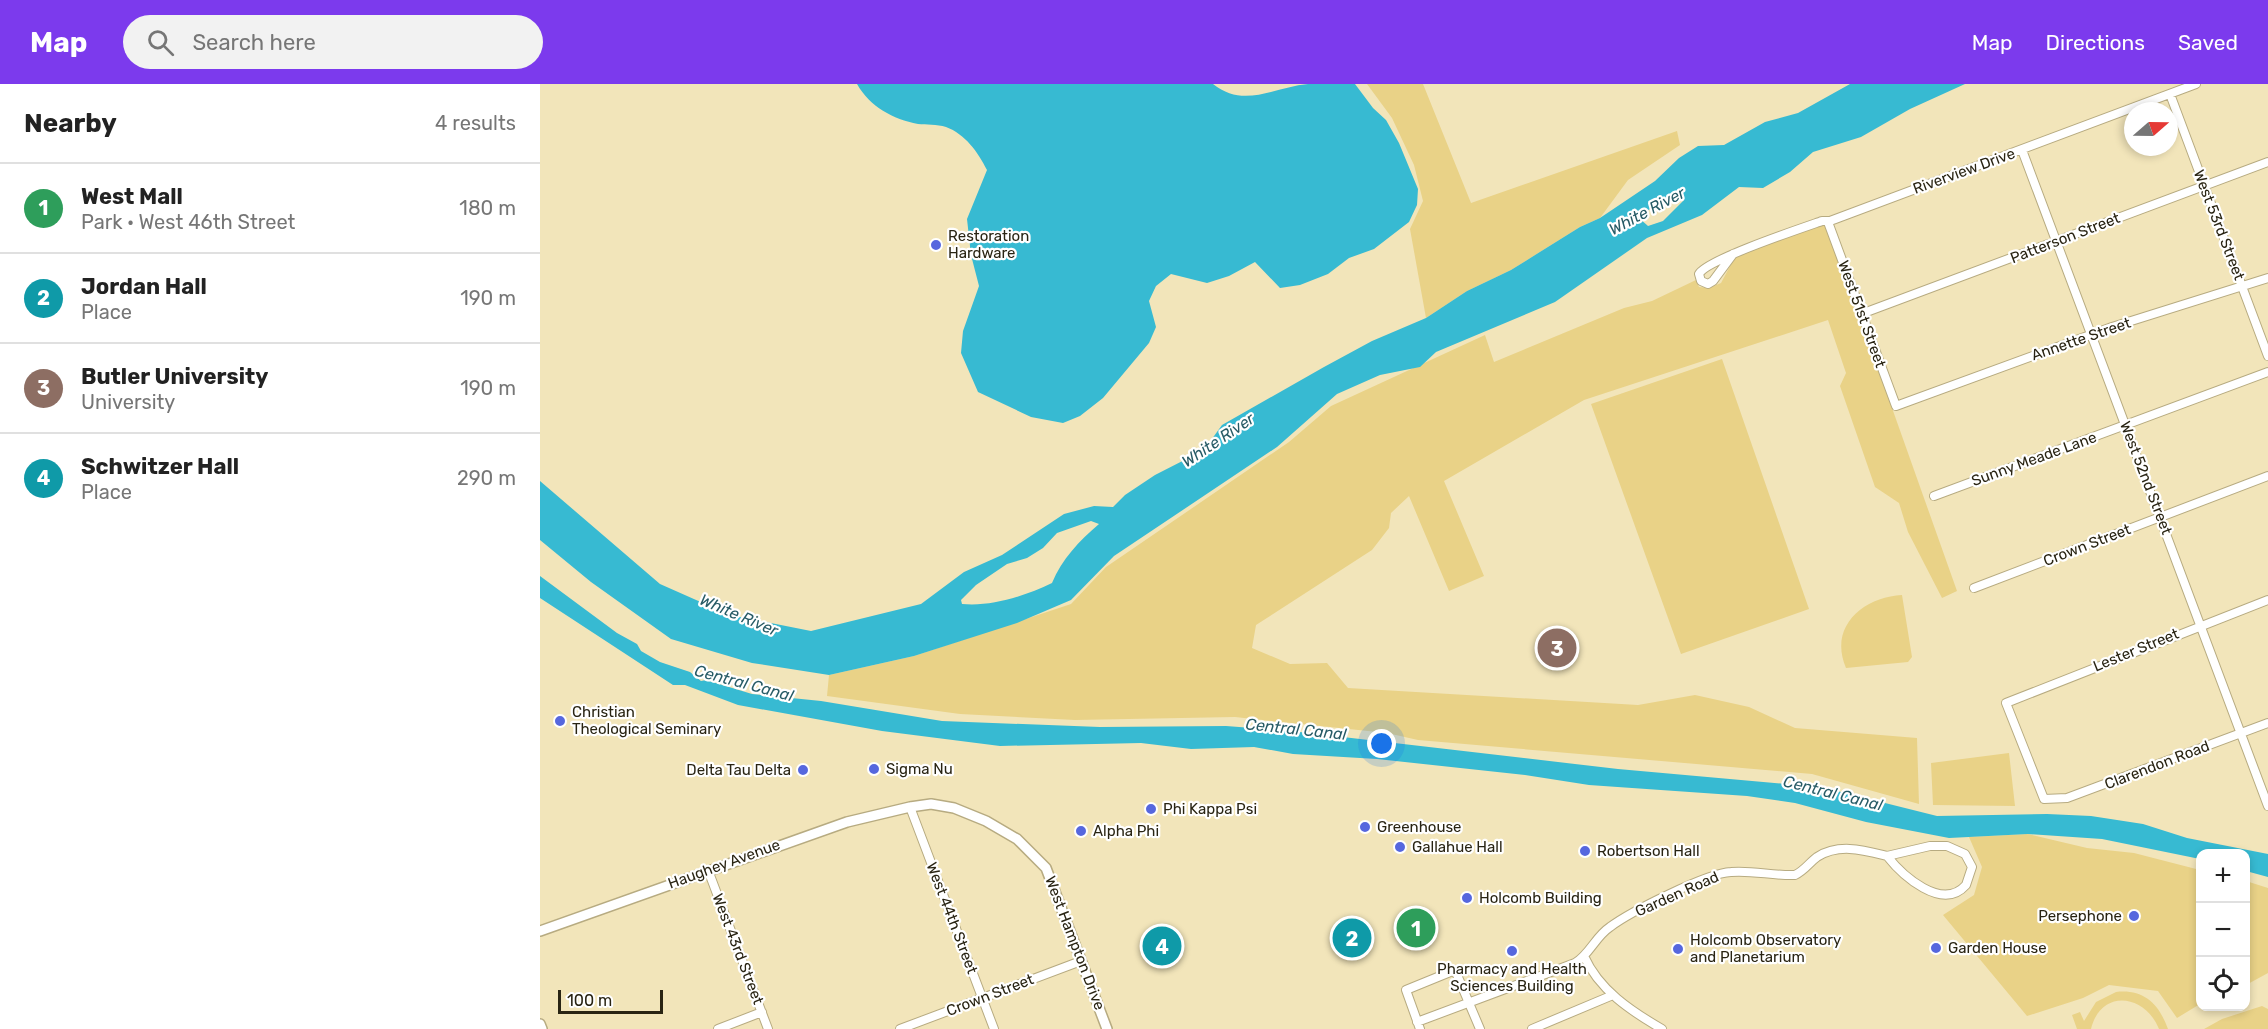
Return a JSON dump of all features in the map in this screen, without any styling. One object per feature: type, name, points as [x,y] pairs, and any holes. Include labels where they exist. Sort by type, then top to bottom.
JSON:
[{"type":"street","name":"Riverview Drive","points":[[1732,254],[1713,281],[1708,284],[1701,281],[1699,274],[1702,268],[1732,254],[1822,221],[1828,222],[2196,84]]},
{"type":"street","name":"West 53rd Street","points":[[2170,94],[2268,356]]},
{"type":"street","name":"West 52nd Street","points":[[2022,150],[2268,806]]},
{"type":"street","name":"Patterson Street","points":[[1861,314],[2268,162]]},
{"type":"street","name":"West 51st Street","points":[[1828,222],[1896,405]]},
{"type":"street","name":"Annette Street","points":[[1896,405],[2092,334],[2268,278]]},
{"type":"street","name":"Sunny Meade Lane","points":[[1934,496],[2268,372]]},
{"type":"street","name":"Crown Street","points":[[1974,588],[2268,476]]},
{"type":"street","name":"Lester Street","points":[[2044,799],[2006,703],[2268,600]]},
{"type":"street","name":"Clarendon Road","points":[[2044,799],[2067,798],[2268,723]]},
{"type":"street","name":"West Hampton Drive","points":[[910,807],[931,804],[970,813],[1017,839],[1030,849],[1049,873],[1107,1029]]},
{"type":"street","name":"Haughey Avenue","points":[[540,931],[815,832],[886,811],[910,807]]},
{"type":"street","name":"West 44th Street","points":[[910,807],[994,1029]]},
{"type":"street","name":"Garden Road","points":[[1584,956],[1598,936],[1624,918],[1722,873],[1769,872],[1795,875],[1817,857],[1840,849],[1853,848],[1887,856],[1930,846],[1947,846],[1967,856],[1972,871],[1962,889],[1940,894],[1913,881],[1887,856]]},
{"type":"street","name":"West 43rd Street","points":[[708,870],[768,1029]]},
{"type":"street","points":[[1480,1029],[1469,1003],[1458,973],[1454,971],[1406,990],[1419,1026],[1469,1003],[1573,964],[1584,956],[1598,979],[1613,995],[1662,1029]]},
{"type":"street","name":"Crown Street","points":[[900,1029],[1081,961]]},
{"type":"street","points":[[1532,1029],[1613,995]]},
{"type":"street","points":[[718,1029],[762,1012]]},
{"type":"street","points":[[540,1024],[542,1029]]},
{"type":"shaded area","points":[[1367,84],[1423,84],[1471,203],[1677,131],[1680,145],[1628,180],[1600,218],[1580,227],[1511,270],[1467,291],[1426,318],[1410,229],[1423,201],[1414,165],[1392,118]]},
{"type":"shaded area","points":[[1826,222],[1957,591],[1942,598],[1908,532],[1899,503],[1875,487],[1840,386],[1846,373],[1828,320],[1584,400],[1444,481],[1484,576],[1449,591],[1409,496],[1391,513],[1389,528],[1372,550],[1256,625],[1252,648],[1290,664],[1327,663],[1348,688],[1638,705],[1695,695],[1749,707],[1795,728],[1917,738],[1919,804],[1812,774],[1418,740],[1387,733],[1235,717],[1075,720],[960,714],[827,696],[829,675],[914,656],[1071,604],[1106,567],[1289,442],[1331,406],[1485,335],[1494,362],[1624,308],[1652,301],[1696,280],[1699,287],[1709,288],[1721,283],[1736,255]]},
{"type":"shaded area","points":[[1722,359],[1809,609],[1681,654],[1591,404]]},
{"type":"shaded area","points":[[1902,595],[1912,657],[1908,662],[1846,668],[1842,653],[1842,639],[1853,616],[1875,601]]},
{"type":"shaded area","points":[[2009,753],[2015,806],[1933,805],[1931,763]]},
{"type":"shaded area","points":[[2028,834],[2087,848],[2134,853],[2196,869],[2196,1006],[2177,1018],[2158,991],[2109,985],[2083,998],[2027,1016],[1943,915],[1974,895],[1982,867],[1969,837]]},
{"type":"shaded area","points":[[2250,882],[2268,888],[2268,973],[2250,983]]},
{"type":"shaded area","points":[[2116,992],[2135,993],[2149,1000],[2160,1012],[2168,1029],[2159,1029],[2144,1008],[2123,1000],[2104,1007],[2096,1016],[2091,1029],[2077,1029],[2072,1015],[2080,1012],[2084,1021],[2096,1002]]},
{"type":"shaded area","points":[[2262,1006],[2268,1009],[2268,1029],[2204,1029],[2222,1019]]},
{"type":"water","points":[[857,84],[1213,84],[1236,95],[1248,96],[1308,84],[1355,84],[1373,108],[1386,120],[1399,143],[1418,189],[1417,205],[1409,222],[1374,249],[1349,258],[1328,274],[1300,285],[1280,288],[1255,262],[1229,276],[1207,283],[1171,274],[1156,286],[1149,301],[1156,327],[1149,343],[1103,398],[1080,416],[1063,423],[1031,417],[978,392],[961,353],[963,331],[979,286],[971,255],[967,219],[987,170],[975,150],[953,130],[935,125],[918,124],[891,115],[868,99]]},
{"type":"water","name":"White River","points":[[1850,84],[1965,84],[1910,109],[1861,137],[1813,152],[1790,172],[1763,188],[1739,187],[1702,215],[1647,238],[1555,302],[1436,352],[1420,367],[1380,375],[1337,394],[1277,447],[1114,556],[1071,600],[1017,623],[914,656],[829,675],[752,663],[671,639],[591,582],[540,540],[540,481],[660,584],[730,615],[811,631],[921,604],[964,572],[1002,555],[1064,514],[1094,506],[1113,507],[1125,495],[1155,475],[1204,450],[1222,425],[1372,341],[1426,318],[1467,291],[1511,270],[1580,227],[1600,218],[1655,181],[1679,158],[1698,146],[1724,145],[1765,122],[1798,113]],"holes":[[[1682,197],[1684,200],[1663,221],[1648,226],[1639,218],[1648,210]],[[1091,521],[1099,524],[1072,551],[1052,583],[1008,600],[984,604],[962,604],[961,600],[976,585],[1007,564],[1027,558],[1043,548],[1057,533]]]},
{"type":"water","name":"Central Canal","points":[[540,576],[617,633],[637,644],[641,651],[660,662],[690,672],[701,681],[706,680],[752,694],[821,701],[942,721],[1100,727],[1226,726],[1291,731],[1618,769],[1829,789],[1937,816],[2047,814],[2091,816],[2143,824],[2187,838],[2243,849],[2196,849],[2196,858],[2102,839],[2028,834],[1949,838],[1866,822],[1795,803],[1747,796],[1589,785],[1525,775],[1377,759],[1293,754],[1254,747],[1191,749],[1141,743],[1000,746],[882,731],[738,705],[685,685],[673,685],[540,598]]},
{"type":"water","points":[[2250,850],[2268,854],[2268,877],[2250,872]]},
{"type":"place","name":"Restoration Hardware","points":[[936,245]]},
{"type":"place","name":"Butler University","points":[[1557,648]]},
{"type":"place","name":"Christian Theological Seminary","points":[[560,721]]},
{"type":"place","name":"Sigma Nu","points":[[874,769]]},
{"type":"place","name":"Delta Tau Delta","points":[[803,770]]},
{"type":"place","name":"Phi Kappa Psi","points":[[1151,809]]},
{"type":"place","name":"Greenhouse","points":[[1365,827]]},
{"type":"place","name":"Alpha Phi","points":[[1081,831]]},
{"type":"place","name":"Gallahue Hall","points":[[1400,847]]},
{"type":"place","name":"Robertson Hall","points":[[1585,851]]},
{"type":"place","name":"Holcomb Building","points":[[1467,898]]},
{"type":"place","name":"Persephone","points":[[2134,916]]},
{"type":"place","name":"West Mall","points":[[1416,928]]},
{"type":"place","name":"Jordan Hall","points":[[1352,938]]},
{"type":"place","name":"Schwitzer Hall","points":[[1162,946]]},
{"type":"place","name":"Garden House","points":[[1936,948]]},
{"type":"place","name":"Holcomb Observatory and Planetarium","points":[[1678,949]]},
{"type":"place","name":"Pharmacy and Health Sciences Building","points":[[1512,951]]}]
